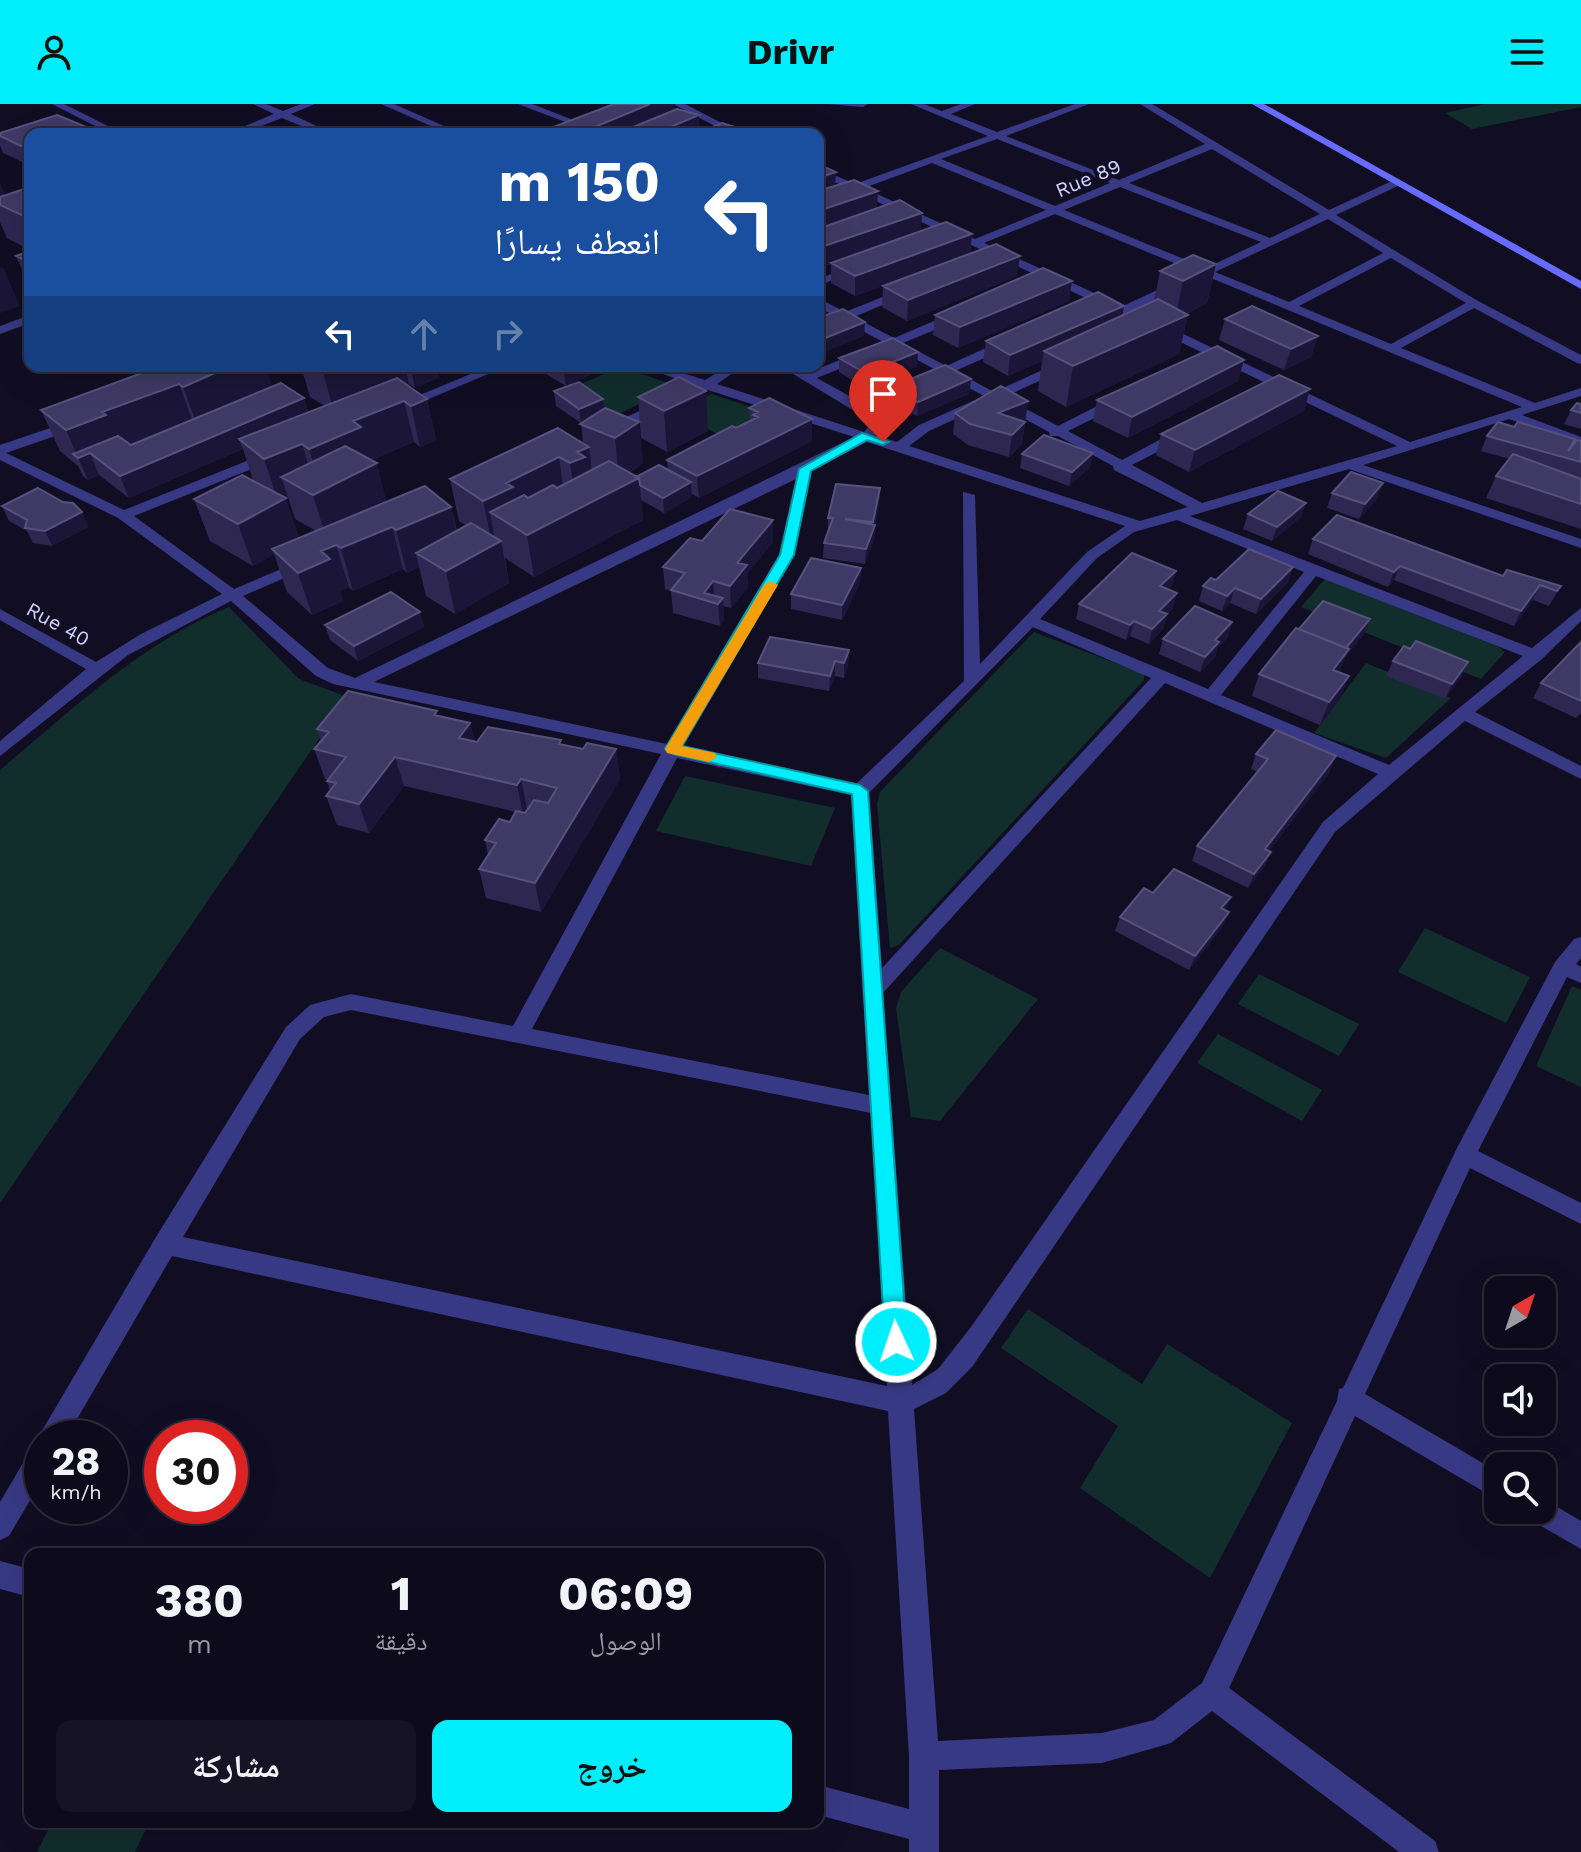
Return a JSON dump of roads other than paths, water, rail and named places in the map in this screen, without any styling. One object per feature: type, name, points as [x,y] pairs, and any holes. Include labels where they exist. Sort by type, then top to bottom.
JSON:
[{"type":"street","points":[[57,104],[107,128]]},
{"type":"street","points":[[258,104],[315,128]]},
{"type":"street","points":[[246,128],[310,104]]},
{"type":"street","points":[[386,104],[443,128]]},
{"type":"street","points":[[523,104],[573,122],[589,128],[599,118],[573,122],[558,128]]},
{"type":"street","points":[[678,104],[725,128]]},
{"type":"street","points":[[832,104],[863,104]]},
{"type":"street","points":[[916,104],[1268,241]]},
{"type":"street","points":[[943,114],[970,104]]},
{"type":"street","points":[[824,199],[1084,104]]},
{"type":"street","points":[[1145,104],[1474,303],[1581,360]]},
{"type":"street","points":[[1257,104],[1581,286]]},
{"type":"street","points":[[685,118],[697,113]]},
{"type":"street","points":[[72,121],[85,117]]},
{"type":"street","name":"Rue 89","points":[[977,242],[1212,145]]},
{"type":"street","points":[[934,160],[1534,407]]},
{"type":"street","points":[[824,174],[977,242],[994,257],[1049,277],[1095,304],[1155,325],[1270,387],[1409,447]]},
{"type":"street","points":[[1122,311],[1326,213],[1396,183]]},
{"type":"street","points":[[881,220],[907,210]]},
{"type":"street","points":[[937,236],[950,231]]},
{"type":"street","points":[[1288,307],[1392,253]]},
{"type":"street","points":[[824,281],[871,263]]},
{"type":"street","points":[[1035,283],[1049,277]]},
{"type":"street","points":[[824,324],[924,284]]},
{"type":"street","points":[[1390,349],[1474,303]]},
{"type":"street","points":[[824,305],[941,372],[1199,507]]},
{"type":"street","points":[[824,371],[963,313]]},
{"type":"street","points":[[0,330],[24,321]]},
{"type":"street","points":[[1142,331],[1155,325]]},
{"type":"street","points":[[861,408],[1024,336]]},
{"type":"street","points":[[898,448],[924,428],[1073,361]]},
{"type":"street","points":[[384,412],[486,372]]},
{"type":"street","points":[[667,372],[1140,526]]},
{"type":"street","points":[[595,436],[707,385],[728,372]]},
{"type":"street","points":[[357,684],[805,469],[867,436],[877,426],[872,416],[861,408],[796,372]]},
{"type":"street","points":[[807,378],[822,372]]},
{"type":"street","points":[[824,1802],[924,1840],[924,1756],[860,791],[972,682],[1105,543],[1140,526],[1199,507],[1409,447],[1581,392]]},
{"type":"street","points":[[1055,433],[1130,396]]},
{"type":"street","points":[[1510,415],[1581,442]]},
{"type":"street","points":[[0,453],[86,420]]},
{"type":"street","points":[[1119,467],[1198,425]]},
{"type":"street","points":[[123,515],[282,452]]},
{"type":"street","points":[[0,453],[123,515],[232,594],[322,672],[357,684],[860,791]]},
{"type":"street","points":[[1348,464],[1581,544]]},
{"type":"street","points":[[518,1036],[673,749],[787,555],[805,469]]},
{"type":"street","points":[[968,495],[972,682]]},
{"type":"street","points":[[1179,515],[1196,525],[1536,655]]},
{"type":"street","points":[[0,750],[97,669],[141,641],[232,594],[320,557]]},
{"type":"street","points":[[1211,696],[1315,568]]},
{"type":"street","points":[[164,1244],[900,1401],[925,1395],[960,1362],[1329,827],[1389,772],[1465,714],[1581,613]]},
{"type":"street","name":"Rue 40","points":[[0,614],[97,669]]},
{"type":"street","points":[[1032,621],[1389,772]]},
{"type":"street","points":[[871,993],[1162,676]]},
{"type":"street","points":[[1465,714],[1581,773]]},
{"type":"street","points":[[924,1756],[1102,1748],[1161,1733],[1212,1693],[1348,1398],[1465,1155],[1572,971],[1581,944]]},
{"type":"street","points":[[62,1420],[279,1053],[298,1026],[321,1007],[351,1002],[881,1106]]},
{"type":"street","points":[[1465,1155],[1581,1214]]},
{"type":"street","points":[[1348,1398],[1484,1479]]},
{"type":"street","points":[[0,1527],[24,1486]]},
{"type":"street","points":[[1556,1521],[1581,1536]]},
{"type":"street","points":[[0,1575],[24,1581]]},
{"type":"street","points":[[1212,1693],[1424,1852]]}]
